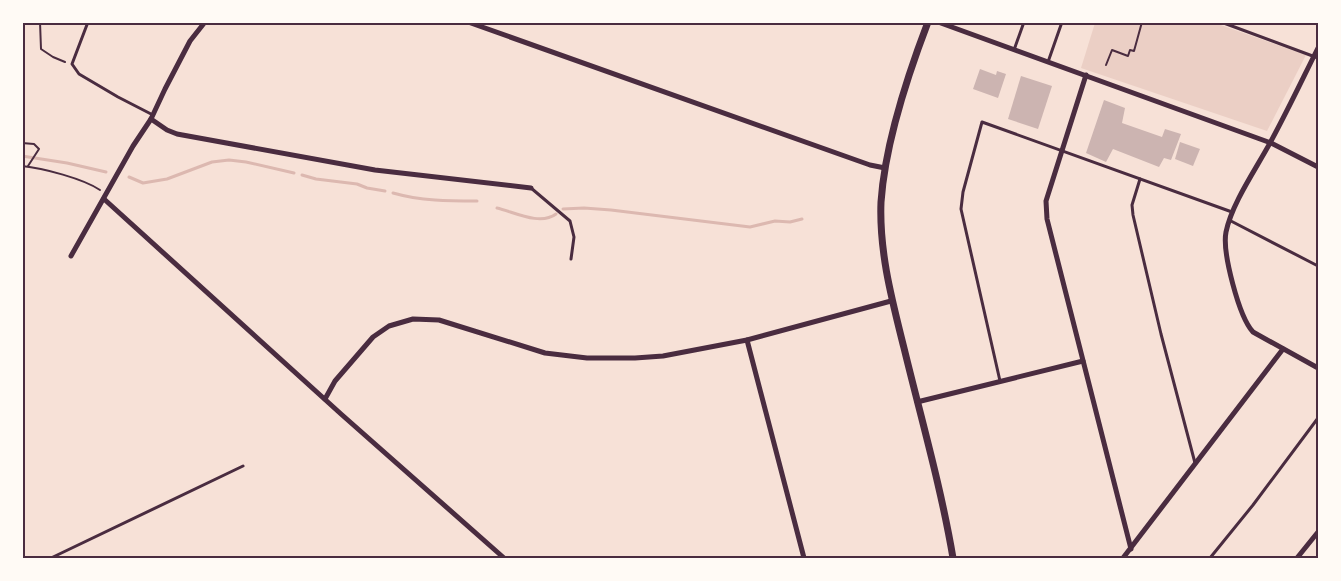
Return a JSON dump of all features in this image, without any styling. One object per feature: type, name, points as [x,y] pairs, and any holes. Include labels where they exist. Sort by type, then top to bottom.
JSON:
[{"type":"street","points":[[71,256],[133,146],[152,117],[190,41],[205,22]]},
{"type":"street","points":[[468,22],[701,106],[870,165],[885,168]]},
{"type":"street","points":[[928,22],[903,97],[885,168],[881,202],[881,231],[891,301],[935,472],[952,558]]},
{"type":"street","points":[[938,22],[1271,143],[1318,167]]},
{"type":"street","points":[[1318,48],[1316,57],[1229,220],[1225,237],[1237,301],[1243,319],[1253,332],[1318,368]]},
{"type":"street","points":[[1086,75],[1046,201],[1047,219],[1131,548]]},
{"type":"street","points":[[152,117],[167,130],[177,134],[299,157],[375,170],[531,188]]},
{"type":"street","points":[[104,199],[324,399],[504,558]]},
{"type":"street","points":[[324,399],[335,381],[373,338],[389,326],[413,319],[439,320],[545,353],[587,358],[663,356],[747,340],[891,301]]},
{"type":"street","points":[[747,340],[804,558]]},
{"type":"street","points":[[1124,558],[1283,349]]},
{"type":"street","points":[[917,402],[1083,360]]},
{"type":"street","points":[[1297,558],[1318,532]]},
{"type":"lane","points":[[88,22],[72,64],[79,74],[152,117]]},
{"type":"lane","points":[[1014,50],[1024,22]]},
{"type":"lane","points":[[1048,62],[1062,22]]},
{"type":"lane","points":[[1221,22],[1316,57]]},
{"type":"lane","points":[[1000,381],[961,209],[963,192],[982,122],[1233,212]]},
{"type":"lane","points":[[1140,178],[1132,205],[1133,215],[1161,334],[1196,464]]},
{"type":"lane","points":[[531,188],[570,221],[574,237],[571,259]]},
{"type":"lane","points":[[1229,220],[1318,266]]},
{"type":"lane","points":[[1210,558],[1253,506],[1318,418]]},
{"type":"lane","points":[[51,558],[243,466]]},
{"type":"path","points":[[40,22],[41,49],[53,57],[72,64]]},
{"type":"path","points":[[1106,65],[1112,50],[1128,56],[1130,50],[1134,52],[1142,22]]},
{"type":"path","points":[[22,143],[37,145],[39,148],[28,166]]},
{"type":"path","points":[[22,166],[28,166],[91,185],[99,190],[104,199]]},
{"type":"shaded area","points":[[1095,23],[1215,23],[1306,55],[1267,131],[1081,68]]},
{"type":"building","points":[[980,69],[996,75],[997,71],[1006,74],[998,98],[973,89]]},
{"type":"building","points":[[1021,76],[1052,86],[1038,129],[1008,119]]},
{"type":"building","points":[[1104,100],[1125,108],[1122,123],[1162,137],[1165,129],[1181,134],[1171,160],[1164,158],[1159,167],[1113,149],[1106,162],[1086,153]]},
{"type":"building","points":[[1180,142],[1200,149],[1193,166],[1175,159]]},
{"type":"waterway","points":[[22,156],[67,163],[106,172]]},
{"type":"waterway","points":[[129,177],[143,183],[167,179],[212,162],[229,160],[294,173]]},
{"type":"waterway","points":[[302,175],[316,179],[357,184],[385,191]]},
{"type":"waterway","points":[[393,193],[424,199],[477,201]]},
{"type":"waterway","points":[[497,208],[519,215],[542,219],[556,214]]},
{"type":"waterway","points":[[563,209],[611,210],[750,227],[775,221],[790,222],[802,219]]}]
